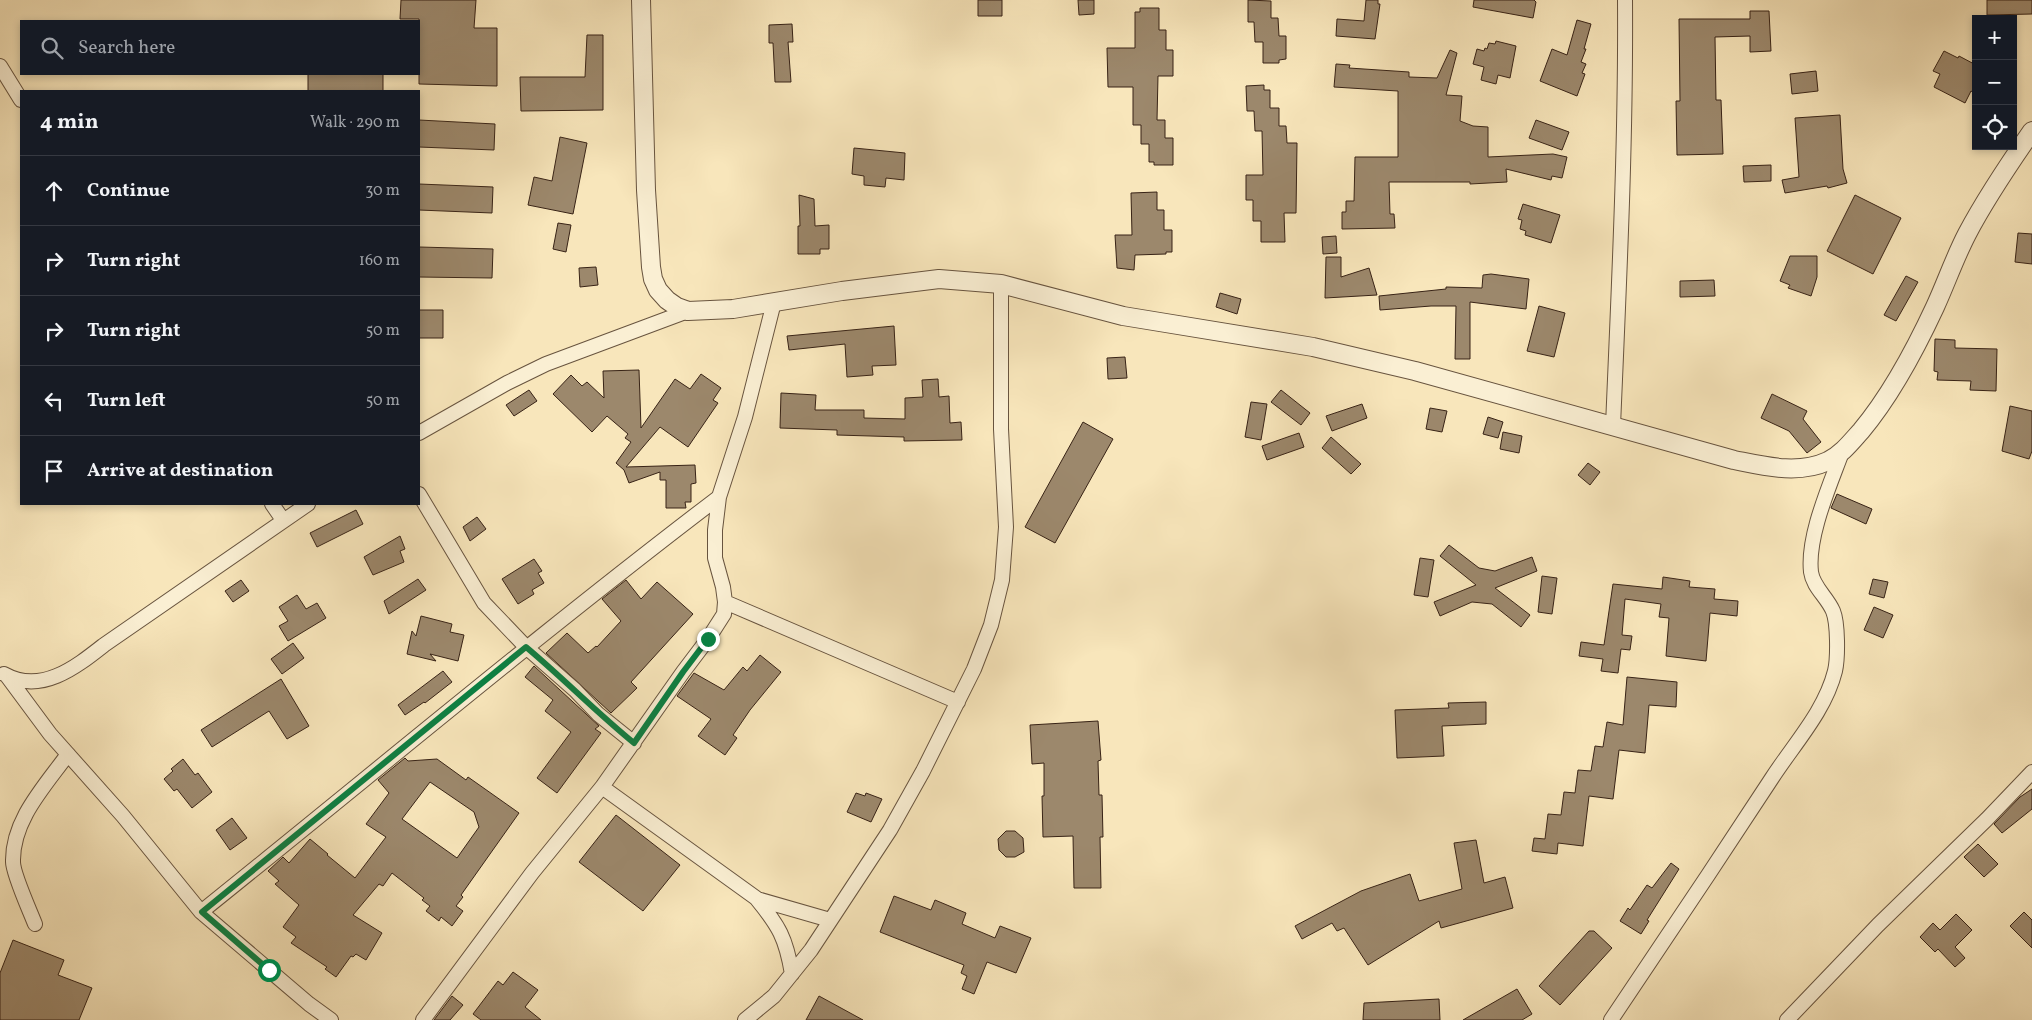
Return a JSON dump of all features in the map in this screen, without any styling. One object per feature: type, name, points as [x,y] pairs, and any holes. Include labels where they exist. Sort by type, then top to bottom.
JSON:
[{"type":"street","points":[[641,0],[646,190],[651,266],[653,279],[662,295],[677,307],[688,311],[712,311],[939,279],[1001,284],[1124,316],[1312,347],[1415,371],[1734,460],[1769,466],[1795,468],[1814,466],[1828,461],[1842,452],[1868,423],[1886,397],[1934,309],[1967,234],[2032,131]]},
{"type":"street","points":[[1613,426],[1623,212],[1625,0]]},
{"type":"street","points":[[0,66],[20,98]]},
{"type":"street","points":[[745,1020],[774,996],[792,974],[890,830],[958,702],[974,669],[991,625],[1002,580],[1006,527],[1001,429],[1001,284]]},
{"type":"street","points":[[423,1020],[532,873],[602,788],[724,614],[723,587],[715,558],[720,497],[745,417],[774,302]]},
{"type":"street","points":[[420,432],[507,383],[546,364],[688,311]]},
{"type":"street","points":[[1611,1020],[1815,716],[1828,690],[1835,671],[1838,649],[1835,622],[1833,611],[1814,583],[1811,572],[1811,552],[1822,507],[1842,452]]},
{"type":"street","points":[[420,496],[484,603],[526,647],[575,690],[598,714],[634,743]]},
{"type":"street","points":[[202,912],[526,647],[610,580],[720,497]]},
{"type":"street","points":[[273,505],[283,520]]},
{"type":"street","points":[[4,673],[22,680],[46,680],[60,676],[306,505]]},
{"type":"street","points":[[725,602],[958,702]]},
{"type":"street","points":[[4,673],[50,734],[123,816],[202,912],[309,1004],[331,1020]]},
{"type":"street","points":[[35,924],[13,864],[16,840],[21,822],[68,754]]},
{"type":"street","points":[[1787,1020],[1878,925],[1987,819],[2032,772]]},
{"type":"street","points":[[602,788],[756,898],[776,922],[788,949],[792,974]]},
{"type":"street","points":[[756,898],[830,920]]},
{"type":"building","points":[[401,0],[476,0],[474,28],[497,28],[497,86],[419,84],[420,20],[400,19]]},
{"type":"building","points":[[978,0],[1002,0],[1002,16],[978,16]]},
{"type":"building","points":[[1078,0],[1094,0],[1094,14],[1079,15]]},
{"type":"building","points":[[1248,0],[1271,1],[1271,18],[1278,18],[1279,36],[1286,36],[1286,59],[1279,60],[1279,63],[1263,63],[1263,42],[1255,42],[1254,22],[1248,22]]},
{"type":"building","points":[[1366,0],[1378,0],[1378,4],[1380,4],[1375,39],[1336,36],[1337,19],[1364,21]]},
{"type":"building","points":[[1474,0],[1534,0],[1536,2],[1533,18],[1473,7]]},
{"type":"building","points":[[1987,0],[2032,0],[2032,14],[1987,15]]},
{"type":"building","points":[[1140,8],[1159,8],[1159,30],[1166,30],[1166,50],[1173,50],[1173,76],[1158,76],[1157,120],[1165,120],[1165,138],[1173,138],[1173,165],[1154,165],[1154,162],[1149,162],[1149,144],[1141,144],[1141,125],[1133,125],[1133,87],[1108,87],[1107,48],[1135,48],[1135,12],[1140,12]]},
{"type":"building","points":[[1750,11],[1769,11],[1771,51],[1750,52],[1750,36],[1715,37],[1716,100],[1721,100],[1723,154],[1677,155],[1676,101],[1680,101],[1679,19],[1750,19]]},
{"type":"building","points":[[1577,20],[1591,24],[1584,49],[1586,49],[1581,62],[1586,64],[1582,73],[1585,74],[1577,96],[1540,81],[1552,49],[1567,55]]},
{"type":"building","points":[[792,24],[793,42],[788,42],[791,82],[775,82],[773,43],[769,43],[769,25]]},
{"type":"building","points":[[587,35],[603,35],[603,110],[521,111],[520,77],[585,77]]},
{"type":"building","points":[[1496,41],[1516,46],[1510,78],[1498,75],[1496,84],[1481,80],[1484,67],[1473,64],[1477,49],[1484,51],[1489,43],[1495,44]]},
{"type":"building","points":[[1450,50],[1457,53],[1446,95],[1462,96],[1460,121],[1473,126],[1488,127],[1488,157],[1553,154],[1567,157],[1562,178],[1552,176],[1551,180],[1506,169],[1507,182],[1470,184],[1470,182],[1389,182],[1390,214],[1394,214],[1395,228],[1342,229],[1342,212],[1346,212],[1346,201],[1354,201],[1355,157],[1398,157],[1398,91],[1334,87],[1336,64],[1350,65],[1349,68],[1409,72],[1409,77],[1437,78]]},
{"type":"building","points":[[1944,51],[1972,63],[1972,92],[1965,103],[1934,87],[1940,74],[1933,71]]},
{"type":"building","points":[[1816,71],[1818,91],[1792,94],[1790,74]]},
{"type":"building","points":[[308,75],[383,75],[383,90],[308,90]]},
{"type":"building","points":[[1264,85],[1264,90],[1270,90],[1270,108],[1279,108],[1279,126],[1286,126],[1287,143],[1297,143],[1296,213],[1284,213],[1285,242],[1261,242],[1261,221],[1253,221],[1253,200],[1246,200],[1246,175],[1263,175],[1262,131],[1255,131],[1254,111],[1247,111],[1246,86]]},
{"type":"building","points":[[1840,115],[1843,169],[1847,183],[1828,188],[1827,186],[1785,193],[1782,180],[1799,177],[1795,118]]},
{"type":"building","points":[[420,120],[495,124],[494,150],[420,147]]},
{"type":"building","points":[[1536,120],[1569,132],[1562,150],[1529,138]]},
{"type":"building","points":[[560,137],[587,143],[573,214],[528,205],[534,177],[552,181]]},
{"type":"building","points":[[854,148],[905,153],[904,180],[886,178],[885,187],[864,185],[864,176],[852,174]]},
{"type":"building","points":[[1771,165],[1771,181],[1744,182],[1743,166]]},
{"type":"building","points":[[420,184],[493,187],[492,213],[420,210]]},
{"type":"building","points":[[1157,192],[1157,210],[1164,210],[1164,230],[1172,230],[1172,252],[1166,252],[1166,254],[1135,255],[1134,270],[1117,268],[1115,235],[1132,235],[1131,193]]},
{"type":"building","points":[[799,195],[814,199],[815,226],[829,225],[829,249],[820,249],[820,254],[798,254],[798,226],[800,226]]},
{"type":"building","points":[[1855,195],[1901,218],[1873,274],[1827,251]]},
{"type":"building","points":[[1523,204],[1560,215],[1551,243],[1525,235],[1526,231],[1520,229],[1522,220],[1518,219]]},
{"type":"building","points":[[558,223],[571,225],[566,252],[553,249]]},
{"type":"building","points":[[2018,233],[2032,234],[2032,264],[2015,262]]},
{"type":"building","points":[[1336,236],[1337,253],[1323,254],[1322,237]]},
{"type":"building","points":[[420,247],[493,249],[492,278],[420,277]]},
{"type":"building","points":[[1790,256],[1817,256],[1817,277],[1811,296],[1788,288],[1790,285],[1780,281]]},
{"type":"building","points":[[1326,257],[1341,257],[1341,277],[1369,268],[1377,295],[1325,298]]},
{"type":"building","points":[[596,267],[598,285],[580,287],[579,268]]},
{"type":"building","points":[[1491,274],[1529,279],[1526,309],[1470,302],[1470,359],[1455,359],[1456,306],[1380,310],[1379,296],[1446,289],[1446,287],[1482,288],[1483,275]]},
{"type":"building","points":[[1906,276],[1918,282],[1896,321],[1884,315]]},
{"type":"building","points":[[1714,280],[1715,296],[1680,297],[1680,281]]},
{"type":"building","points":[[1220,293],[1241,299],[1237,314],[1216,307]]},
{"type":"building","points":[[1539,306],[1565,313],[1554,357],[1527,351]]},
{"type":"building","points":[[420,310],[443,310],[443,338],[420,338]]},
{"type":"building","points":[[894,326],[896,365],[872,366],[873,375],[847,377],[845,344],[789,350],[787,336]]},
{"type":"building","points":[[1935,339],[1955,340],[1955,348],[1997,349],[1996,391],[1970,390],[1971,381],[1937,380],[1938,372],[1934,371]]},
{"type":"building","points":[[1125,357],[1127,378],[1108,379],[1107,358]]},
{"type":"building","points":[[639,370],[641,428],[675,379],[690,389],[701,374],[721,388],[713,400],[718,403],[688,447],[660,427],[626,467],[695,465],[696,483],[691,484],[691,502],[685,502],[686,508],[666,508],[666,480],[660,480],[660,472],[629,483],[624,470],[616,463],[631,442],[625,438],[628,434],[607,416],[592,432],[553,394],[571,375],[582,386],[587,382],[604,398],[603,371]]},
{"type":"building","points":[[938,379],[939,397],[949,396],[950,423],[961,422],[962,440],[904,441],[904,437],[837,435],[837,430],[780,428],[781,393],[816,395],[815,410],[864,410],[864,418],[905,419],[905,398],[923,397],[922,380]]},
{"type":"building","points":[[529,390],[537,401],[514,416],[506,405]]},
{"type":"building","points":[[1281,390],[1310,413],[1301,425],[1271,402]]},
{"type":"building","points":[[1772,394],[1807,411],[1803,419],[1821,442],[1807,453],[1789,431],[1761,418]]},
{"type":"building","points":[[1251,402],[1267,404],[1261,440],[1245,437]]},
{"type":"building","points":[[1362,404],[1367,418],[1332,431],[1326,416]]},
{"type":"building","points":[[2010,406],[2032,411],[2032,451],[2029,459],[2002,451]]},
{"type":"building","points":[[1430,408],[1447,411],[1442,432],[1426,429]]},
{"type":"building","points":[[1488,417],[1503,422],[1498,438],[1483,434]]},
{"type":"building","points":[[1083,422],[1113,439],[1055,543],[1025,527]]},
{"type":"building","points":[[1503,432],[1522,436],[1519,453],[1500,449]]},
{"type":"building","points":[[1299,433],[1304,447],[1267,460],[1262,446]]},
{"type":"building","points":[[1331,437],[1361,464],[1351,474],[1322,448]]},
{"type":"building","points":[[1588,463],[1600,472],[1590,485],[1578,475]]},
{"type":"building","points":[[1837,494],[1872,509],[1866,524],[1831,508]]},
{"type":"building","points":[[356,510],[363,524],[317,547],[310,533]]},
{"type":"building","points":[[477,517],[486,529],[470,541],[463,527]]},
{"type":"building","points":[[400,536],[405,549],[400,551],[404,562],[373,575],[364,557]]},
{"type":"building","points":[[1449,545],[1479,568],[1495,571],[1532,557],[1537,571],[1495,588],[1530,615],[1521,627],[1492,604],[1472,602],[1440,616],[1434,602],[1476,585],[1440,556]]},
{"type":"building","points":[[1420,558],[1434,560],[1428,597],[1414,595]]},
{"type":"building","points":[[534,559],[542,571],[538,573],[544,583],[532,590],[534,594],[518,604],[502,579]]},
{"type":"building","points":[[1542,576],[1557,578],[1552,614],[1538,612]]},
{"type":"building","points":[[1663,577],[1690,581],[1689,587],[1715,589],[1714,599],[1738,601],[1737,616],[1710,613],[1706,661],[1666,656],[1669,618],[1659,617],[1661,604],[1625,599],[1622,635],[1632,636],[1630,650],[1621,649],[1618,673],[1601,671],[1603,659],[1579,656],[1581,642],[1604,645],[1613,584],[1662,589]]},
{"type":"building","points":[[418,579],[426,590],[389,614],[384,601]]},
{"type":"building","points":[[1873,579],[1888,582],[1884,598],[1869,594]]},
{"type":"building","points":[[241,580],[249,591],[233,602],[225,591]]},
{"type":"building","points":[[626,580],[641,599],[657,582],[693,614],[631,682],[637,688],[611,713],[546,653],[567,633],[588,653],[597,647],[621,621],[602,599]]},
{"type":"building","points":[[297,595],[306,609],[317,603],[326,618],[288,641],[279,626],[288,621],[279,607]]},
{"type":"building","points":[[1874,607],[1893,615],[1883,638],[1864,630]]},
{"type":"building","points":[[421,616],[452,624],[450,632],[464,635],[458,661],[430,654],[436,661],[407,654],[412,631],[416,636]]},
{"type":"building","points":[[293,643],[304,658],[282,674],[271,659]]},
{"type":"building","points":[[760,655],[781,672],[750,710],[733,735],[737,738],[725,755],[698,736],[711,719],[677,696],[694,673],[724,690],[743,667],[747,671]]},
{"type":"building","points":[[534,666],[599,726],[595,729],[601,733],[557,793],[537,778],[571,732],[545,711],[553,700],[525,677]]},
{"type":"building","points":[[443,671],[452,682],[425,703],[405,715],[398,705]]},
{"type":"building","points":[[1627,677],[1677,682],[1676,707],[1649,705],[1645,753],[1619,750],[1613,799],[1589,796],[1583,846],[1558,843],[1557,854],[1532,851],[1534,838],[1545,839],[1548,814],[1561,815],[1564,792],[1575,793],[1578,770],[1591,771],[1595,746],[1603,747],[1607,722],[1623,725]]},
{"type":"building","points":[[281,679],[309,726],[287,739],[269,711],[212,747],[201,730]]},
{"type":"building","points":[[1486,702],[1486,724],[1442,726],[1444,756],[1397,758],[1395,710],[1449,708],[1448,703]]},
{"type":"building","points":[[1098,721],[1101,760],[1098,761],[1099,795],[1102,795],[1103,837],[1100,837],[1101,888],[1074,888],[1073,836],[1043,837],[1042,796],[1044,796],[1044,763],[1032,764],[1030,725]]},
{"type":"building","points":[[405,758],[408,761],[437,759],[466,780],[468,777],[519,813],[461,895],[463,897],[456,906],[463,911],[452,926],[441,917],[439,921],[426,911],[430,906],[422,900],[424,898],[392,873],[383,886],[379,884],[353,915],[382,933],[366,960],[356,954],[353,957],[351,956],[336,977],[325,969],[327,967],[291,943],[296,937],[283,927],[299,905],[275,884],[279,881],[268,871],[283,857],[289,863],[310,839],[355,878],[386,837],[366,824],[389,793],[378,780]],"holes":[[[430,782],[474,812],[479,827],[457,858],[402,819]]]},
{"type":"building","points":[[183,759],[195,775],[198,773],[212,792],[192,808],[177,789],[174,791],[164,779],[173,771],[171,769]]},
{"type":"building","points":[[2032,789],[2032,809],[2002,833],[1994,824],[2020,797]]},
{"type":"building","points":[[856,793],[865,796],[866,793],[882,799],[871,822],[847,812]]},
{"type":"building","points":[[616,815],[680,865],[643,911],[579,862]]},
{"type":"building","points":[[232,818],[247,838],[230,850],[216,830]]},
{"type":"building","points":[[1006,831],[1015,831],[1023,838],[1024,852],[1015,857],[1006,857],[999,850],[998,839]]},
{"type":"building","points":[[1476,840],[1484,883],[1505,877],[1513,908],[1441,928],[1439,921],[1368,965],[1344,928],[1337,931],[1332,923],[1302,939],[1295,926],[1361,891],[1410,874],[1419,901],[1462,889],[1454,843]]},
{"type":"building","points":[[1978,844],[1998,864],[1984,877],[1964,857]]},
{"type":"building","points":[[1671,863],[1679,869],[1647,920],[1649,921],[1641,934],[1620,921],[1647,885],[1652,888]]},
{"type":"building","points":[[894,896],[931,910],[935,900],[966,913],[962,924],[995,938],[1000,926],[1031,938],[1016,973],[987,962],[974,994],[962,989],[967,976],[961,973],[964,965],[880,932]]},
{"type":"building","points":[[2024,912],[2032,920],[2032,948],[2010,926]]},
{"type":"building","points":[[1956,914],[1972,930],[1955,947],[1965,958],[1955,967],[1938,949],[1935,952],[1920,937],[1933,923],[1940,930]]},
{"type":"building","points":[[1589,931],[1594,931],[1612,948],[1560,1005],[1539,986]]},
{"type":"building","points":[[13,940],[64,960],[58,975],[92,988],[79,1020],[0,1020],[0,973]]},
{"type":"building","points":[[513,972],[538,990],[525,1007],[541,1020],[481,1020],[473,1014],[498,981],[503,985]]},
{"type":"building","points":[[1517,989],[1532,1014],[1522,1020],[1463,1020]]},
{"type":"building","points":[[452,996],[463,1005],[450,1020],[434,1020]]},
{"type":"building","points":[[819,996],[863,1020],[806,1020]]},
{"type":"building","points":[[1439,999],[1440,1020],[1363,1020],[1364,1003]]},
{"type":"route","points":[[269,970],[202,912],[526,647],[575,690],[598,714],[634,743],[708,639]]}]
